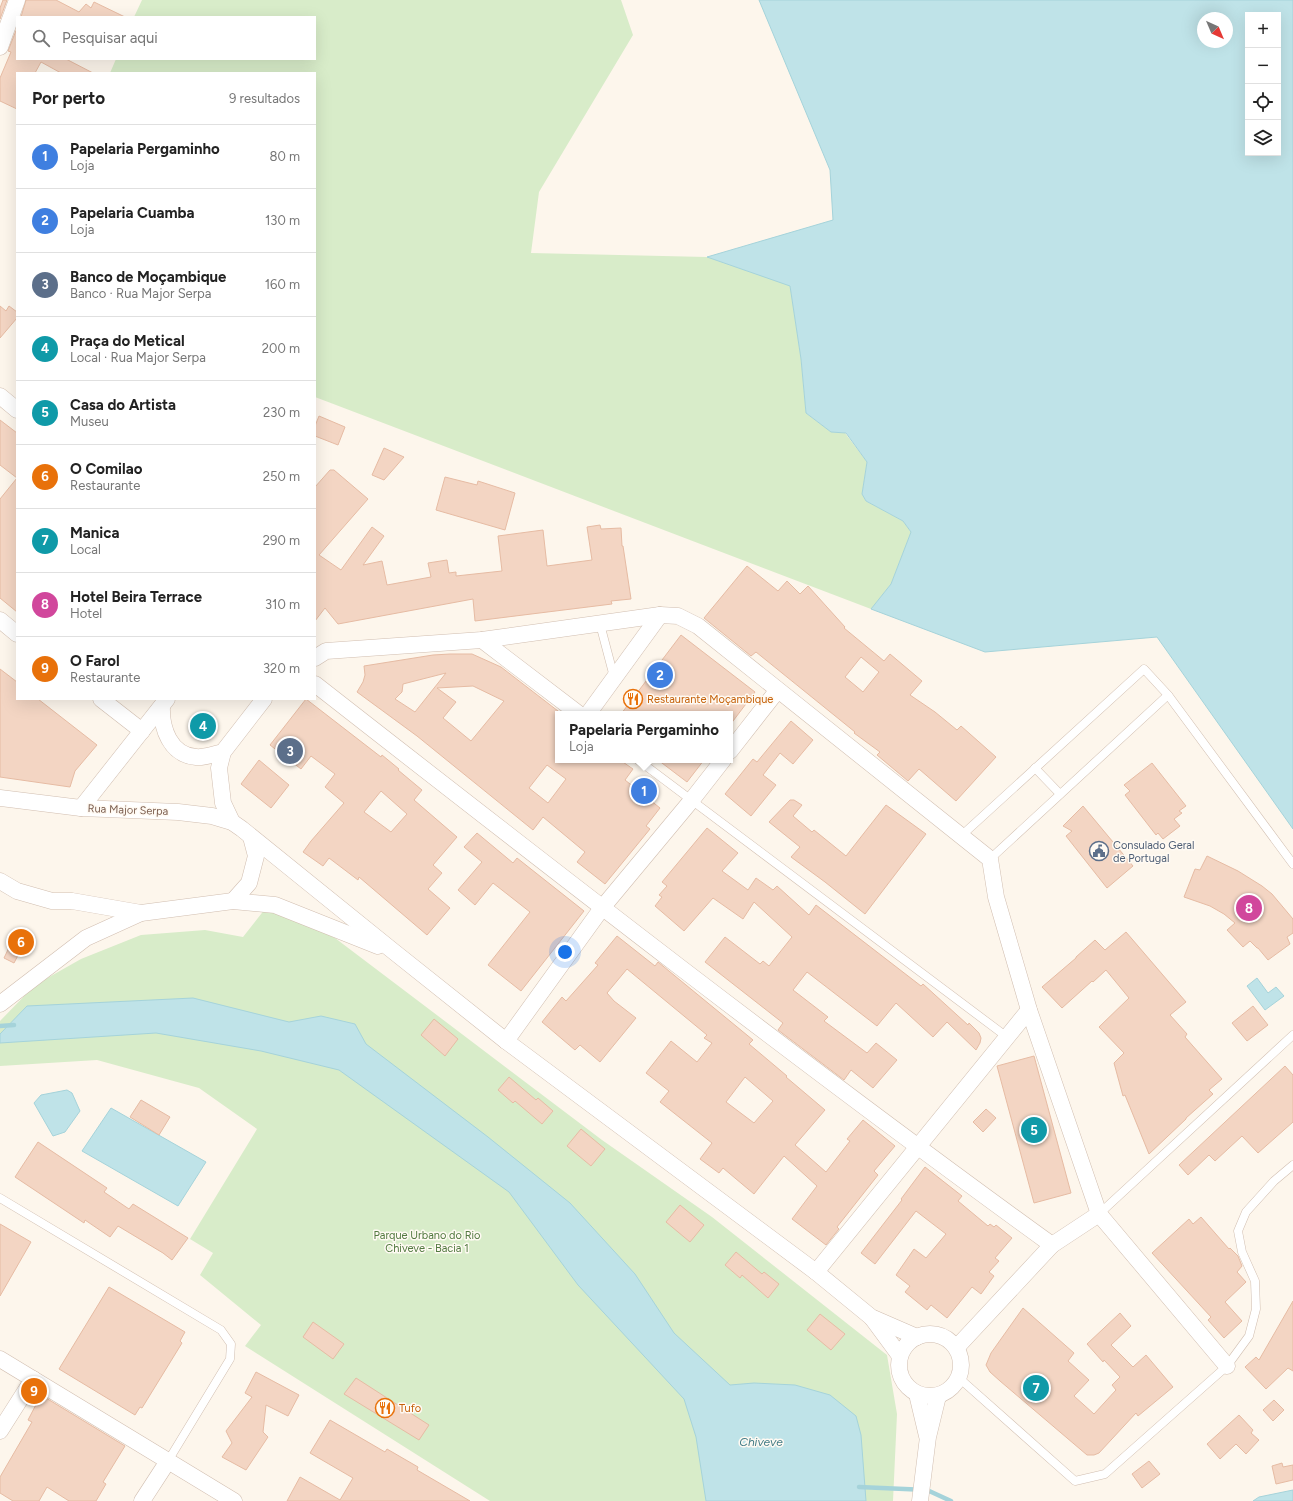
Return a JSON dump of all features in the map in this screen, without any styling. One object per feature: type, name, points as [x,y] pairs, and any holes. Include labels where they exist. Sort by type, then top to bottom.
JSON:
[{"type":"street","points":[[0,47],[17,0]]},
{"type":"street","points":[[0,396],[16,409]]},
{"type":"street","points":[[590,711],[660,615]]},
{"type":"street","points":[[319,651],[482,640],[660,615],[678,616],[698,626],[990,859],[996,897],[1029,1010],[1099,1214],[1227,1366]]},
{"type":"street","points":[[482,640],[574,711]]},
{"type":"street","points":[[316,685],[602,908],[917,1147],[1052,1245]]},
{"type":"street","points":[[733,747],[777,690]]},
{"type":"street","points":[[102,700],[142,731]]},
{"type":"street","points":[[232,822],[223,803],[219,768],[223,752],[263,700]]},
{"type":"street","points":[[81,808],[164,702]]},
{"type":"street","points":[[164,702],[161,718],[166,736],[174,747],[184,754],[196,758],[223,752]]},
{"type":"street","points":[[506,1041],[602,908],[721,763]]},
{"type":"street","points":[[0,809],[7,799]]},
{"type":"street","name":"Rua Major Serpa","points":[[7,799],[81,808],[178,812],[212,816],[232,822],[506,1041],[816,1272],[871,1317]]},
{"type":"street","points":[[233,901],[249,883],[256,856],[251,837]]},
{"type":"street","points":[[0,880],[17,892],[52,901],[72,901],[141,913]]},
{"type":"street","points":[[0,1004],[86,938],[141,913],[233,901],[275,905],[393,951]]},
{"type":"street","points":[[816,1272],[1029,1010]]},
{"type":"street","points":[[956,1347],[1052,1245],[1099,1214]]},
{"type":"street","points":[[871,1317],[917,1337]]},
{"type":"street","points":[[871,1317],[900,1356]]},
{"type":"street","points":[[931,1334],[945,1337],[956,1347],[961,1357],[962,1368],[959,1378],[951,1389],[938,1396],[927,1397],[917,1394],[905,1384],[899,1371],[900,1356],[907,1345],[917,1337],[931,1334]]},
{"type":"street","points":[[0,1359],[234,1501]]},
{"type":"street","points":[[0,1431],[33,1379]]},
{"type":"street","points":[[917,1394],[928,1437]]},
{"type":"street","points":[[920,1501],[928,1437],[938,1396]]},
{"type":"street","points":[[142,1501],[168,1461]]},
{"type":"lane","points":[[600,624],[614,680]]},
{"type":"lane","points":[[961,836],[1144,669],[1168,695],[1293,864]]},
{"type":"lane","points":[[990,859],[1168,695]]},
{"type":"lane","points":[[642,763],[1007,1038]]},
{"type":"lane","points":[[1035,768],[1060,794]]},
{"type":"lane","points":[[1099,1214],[1293,1035]]},
{"type":"lane","points":[[959,1378],[1075,1481],[1105,1474],[1227,1366],[1249,1336],[1256,1309],[1255,1281],[1242,1252],[1238,1231],[1246,1212],[1274,1181],[1293,1165]]},
{"type":"lane","points":[[0,1198],[220,1330],[231,1344],[230,1360],[168,1461]]},
{"type":"green space","points":[[142,0],[621,0],[633,35],[539,192],[531,253],[707,257],[790,285],[801,359],[806,413],[831,432],[845,433],[867,462],[862,494],[866,501],[903,521],[911,532],[891,584],[871,609],[316,397],[316,72],[110,72],[116,60],[316,60],[316,16],[134,16]]},
{"type":"green space","name":"Parque Urbano do Rio Chiveve - Bacia 1","points":[[265,909],[284,914],[335,938],[602,1140],[712,1217],[887,1355],[897,1414],[893,1501],[490,1501],[245,1346],[261,1325],[200,1275],[213,1253],[190,1239],[257,1129],[199,1088],[97,1060],[0,1066],[0,1021],[35,985],[81,959],[141,935],[205,930],[243,937]]},
{"type":"water","points":[[759,0],[1293,0],[1293,829],[1157,637],[985,652],[871,609],[891,584],[911,532],[903,521],[866,501],[862,494],[867,462],[846,433],[831,432],[806,413],[801,359],[790,286],[707,257],[833,220],[830,170]]},
{"type":"water","points":[[1257,978],[1268,993],[1276,987],[1284,996],[1265,1010],[1247,986]]},
{"type":"water","name":"Chiveve","points":[[193,998],[289,1022],[321,1016],[355,1024],[366,1044],[488,1137],[570,1203],[635,1274],[674,1333],[730,1385],[754,1383],[795,1385],[830,1395],[856,1416],[861,1435],[866,1501],[706,1501],[696,1437],[684,1399],[578,1285],[509,1192],[339,1070],[261,1051],[156,1033],[0,1043],[0,1034],[27,1006]]},
{"type":"water","points":[[67,1090],[72,1093],[80,1111],[65,1132],[53,1136],[34,1103],[41,1095]]},
{"type":"water","points":[[111,1108],[206,1162],[178,1206],[82,1151]]},
{"type":"water","points":[[1293,1490],[1293,1501],[1253,1501],[1259,1497]]},
{"type":"building","points":[[3,0],[7,0],[0,19],[0,8]]},
{"type":"building","points":[[26,0],[56,0],[79,12],[86,4],[91,8],[94,2],[123,16],[21,16]]},
{"type":"building","points":[[16,31],[16,60],[68,60],[91,72],[59,72],[41,62],[36,72],[16,72],[16,109],[0,101],[0,78],[11,52],[8,51]]},
{"type":"building","points":[[0,306],[6,311],[9,306],[16,311],[16,319],[0,338]]},
{"type":"building","points":[[319,416],[345,427],[338,445],[316,436],[316,424]]},
{"type":"building","points":[[0,420],[16,432],[16,477],[0,465]]},
{"type":"building","points":[[384,448],[404,457],[384,480],[372,475]]},
{"type":"building","points":[[330,470],[334,470],[368,499],[319,555],[341,570],[372,527],[384,536],[363,565],[382,561],[387,585],[431,577],[428,563],[447,560],[449,573],[456,572],[456,576],[502,571],[498,536],[543,530],[547,566],[592,560],[587,527],[600,525],[601,529],[621,528],[622,546],[631,599],[611,601],[612,604],[475,621],[473,599],[338,624],[325,608],[316,620],[316,486]]},
{"type":"building","points":[[445,477],[477,485],[478,481],[515,493],[505,530],[436,510]]},
{"type":"building","points":[[16,479],[16,611],[0,598],[0,499]]},
{"type":"building","points":[[747,566],[778,591],[787,581],[800,594],[808,586],[845,627],[844,628],[884,661],[890,654],[922,681],[910,695],[935,712],[957,730],[961,726],[996,757],[956,801],[919,769],[908,781],[877,755],[880,752],[854,733],[855,732],[756,652],[751,656],[704,618]],"holes":[[[861,657],[879,672],[863,692],[845,677]]]},
{"type":"building","points":[[681,635],[755,692],[733,721],[733,711],[623,711]]},
{"type":"building","points":[[472,654],[501,667],[558,711],[555,711],[555,763],[624,763],[633,769],[625,780],[660,808],[646,826],[650,829],[605,884],[577,862],[585,852],[543,817],[533,830],[417,736],[357,692],[365,675],[364,666],[433,655]],"holes":[[[446,673],[415,712],[395,699],[402,692],[403,684]],[[473,686],[504,701],[471,741],[443,718],[456,702],[437,688]],[[547,765],[566,779],[548,803],[529,788]]]},
{"type":"building","points":[[0,669],[16,681],[16,700],[39,700],[97,745],[75,771],[70,787],[0,777]]},
{"type":"building","points":[[305,700],[307,700],[381,757],[382,755],[422,790],[414,800],[457,837],[433,865],[442,873],[428,889],[450,908],[427,935],[359,877],[358,880],[329,858],[323,866],[303,852],[344,803],[325,787],[335,774],[311,756],[301,769],[270,745]],"holes":[[[381,791],[407,814],[391,832],[364,812]]]},
{"type":"building","points":[[791,721],[813,740],[793,764],[780,753],[763,775],[776,785],[751,816],[725,794],[753,759],[757,762]]},
{"type":"building","points":[[259,760],[289,785],[271,808],[241,784]]},
{"type":"building","points":[[662,763],[702,763],[687,782]]},
{"type":"building","points":[[1152,763],[1186,806],[1179,811],[1182,813],[1174,819],[1180,826],[1163,839],[1158,833],[1156,835],[1125,795],[1130,791],[1124,785]]},
{"type":"building","points":[[790,800],[794,800],[802,805],[793,816],[812,832],[814,830],[846,856],[886,805],[926,834],[865,914],[791,857],[800,847],[769,822]]},
{"type":"building","name":"Consulado Geral de Portugal","points":[[1083,806],[1133,866],[1107,888],[1066,836],[1072,831],[1063,826]]},
{"type":"building","points":[[707,828],[738,853],[722,871],[748,890],[756,878],[773,890],[777,886],[809,915],[816,905],[921,986],[923,984],[968,1025],[969,1023],[979,1033],[981,1038],[976,1050],[947,1022],[933,1037],[896,1003],[877,1026],[807,972],[793,990],[828,1017],[824,1021],[867,1053],[876,1043],[897,1060],[873,1088],[851,1070],[844,1080],[778,1030],[783,1023],[705,962],[725,937],[760,964],[763,961],[769,966],[792,937],[754,902],[743,919],[713,898],[684,931],[655,906],[662,897],[659,895],[667,886],[662,882]]},
{"type":"building","points":[[477,833],[513,863],[517,858],[584,911],[521,991],[488,965],[530,912],[493,883],[475,905],[458,890],[482,862],[464,847]]},
{"type":"building","points":[[1207,856],[1238,871],[1272,894],[1293,919],[1293,933],[1287,937],[1290,944],[1268,960],[1250,941],[1243,947],[1227,930],[1235,923],[1224,914],[1210,906],[1184,897],[1195,869],[1200,870]]},
{"type":"building","points":[[1126,932],[1186,1002],[1170,1015],[1187,1034],[1185,1037],[1222,1079],[1209,1090],[1213,1094],[1149,1154],[1125,1095],[1123,1096],[1114,1063],[1124,1053],[1099,1027],[1129,998],[1106,970],[1062,1008],[1042,987],[1095,940],[1105,950]]},
{"type":"building","points":[[15,935],[26,940],[14,963],[4,958]]},
{"type":"building","points":[[617,936],[655,966],[658,962],[753,1040],[749,1044],[825,1110],[795,1145],[826,1172],[850,1141],[847,1139],[863,1120],[895,1146],[874,1171],[878,1175],[837,1227],[839,1229],[826,1245],[792,1219],[817,1186],[784,1156],[754,1194],[723,1168],[719,1173],[700,1159],[712,1143],[660,1102],[669,1091],[646,1073],[671,1041],[697,1062],[712,1043],[704,1038],[707,1035],[627,969],[607,993],[614,1001],[636,1018],[600,1062],[580,1045],[575,1050],[542,1022],[562,997],[566,1001],[598,965],[595,963]],"holes":[[[745,1077],[773,1101],[754,1123],[726,1102]]]},
{"type":"building","points":[[1253,1006],[1268,1025],[1247,1041],[1232,1023]]},
{"type":"building","points":[[434,1019],[458,1039],[445,1056],[421,1035]]},
{"type":"building","points":[[1034,1056],[1071,1193],[1034,1203],[997,1066]]},
{"type":"building","points":[[1285,1066],[1293,1075],[1293,1122],[1258,1153],[1242,1136],[1215,1161],[1209,1155],[1188,1175],[1179,1165]]},
{"type":"building","points":[[509,1077],[536,1100],[538,1098],[553,1111],[542,1124],[515,1101],[513,1103],[498,1090]]},
{"type":"building","points":[[141,1100],[170,1117],[159,1135],[130,1117]]},
{"type":"building","points":[[986,1109],[996,1118],[983,1132],[973,1122]]},
{"type":"building","points":[[581,1129],[605,1149],[591,1166],[567,1146]]},
{"type":"building","points":[[38,1142],[107,1188],[104,1192],[129,1209],[133,1204],[188,1238],[172,1260],[118,1226],[110,1237],[85,1220],[84,1223],[15,1177]]},
{"type":"building","points":[[925,1167],[962,1196],[958,1201],[988,1226],[990,1224],[994,1227],[996,1225],[1012,1238],[995,1258],[999,1261],[989,1272],[994,1276],[981,1294],[972,1287],[947,1318],[931,1305],[927,1310],[905,1292],[910,1286],[896,1275],[914,1249],[926,1258],[946,1234],[916,1211],[875,1264],[861,1253],[902,1200],[901,1199]]},
{"type":"building","points":[[680,1205],[704,1225],[690,1242],[666,1222]]},
{"type":"building","points":[[1201,1217],[1229,1249],[1230,1248],[1238,1256],[1242,1266],[1237,1272],[1246,1282],[1225,1302],[1242,1321],[1224,1338],[1208,1320],[1211,1317],[1152,1253],[1189,1219],[1193,1224]]},
{"type":"building","points":[[0,1224],[31,1242],[0,1296]]},
{"type":"building","points":[[736,1252],[762,1274],[764,1272],[779,1284],[768,1298],[742,1275],[740,1278],[725,1265]]},
{"type":"building","points":[[109,1287],[185,1332],[180,1341],[182,1343],[142,1408],[140,1407],[135,1415],[59,1369]]},
{"type":"building","points":[[1293,1301],[1293,1371],[1288,1368],[1266,1389],[1245,1367],[1256,1357],[1259,1360]]},
{"type":"building","points":[[1023,1308],[1074,1353],[1068,1361],[1089,1380],[1074,1396],[1094,1414],[1116,1390],[1112,1385],[1120,1377],[1104,1360],[1103,1362],[1087,1344],[1120,1313],[1131,1326],[1111,1345],[1133,1367],[1146,1355],[1173,1387],[1138,1416],[1136,1413],[1099,1453],[1087,1455],[1000,1381],[990,1372],[986,1365],[991,1353]]},
{"type":"building","points":[[820,1314],[845,1334],[831,1350],[807,1330]]},
{"type":"building","points":[[313,1322],[344,1344],[333,1359],[303,1337]]},
{"type":"building","points":[[256,1372],[299,1395],[288,1416],[266,1405],[263,1432],[268,1437],[246,1470],[222,1457],[232,1443],[226,1431],[252,1397],[245,1393]]},
{"type":"building","name":"Tufo","points":[[356,1378],[429,1425],[419,1440],[344,1394]]},
{"type":"building","points":[[41,1395],[125,1446],[103,1482],[106,1484],[96,1501],[69,1501],[47,1487],[39,1501],[13,1501],[0,1493],[0,1477],[32,1422],[28,1420]]},
{"type":"building","points":[[1274,1400],[1284,1410],[1273,1421],[1263,1410]]},
{"type":"building","points":[[1239,1415],[1253,1430],[1251,1433],[1259,1440],[1246,1454],[1236,1444],[1220,1459],[1207,1444]]},
{"type":"building","points":[[330,1420],[385,1452],[387,1449],[418,1467],[417,1470],[470,1501],[287,1501],[300,1477],[340,1500],[353,1478],[310,1453]]},
{"type":"building","points":[[1149,1461],[1160,1474],[1142,1488],[1132,1474]]},
{"type":"building","points":[[1282,1463],[1283,1467],[1293,1465],[1293,1480],[1276,1484],[1272,1466]]},
{"type":"waterway","points":[[0,1026],[14,1025]]},
{"type":"waterway","points":[[859,1487],[927,1490],[951,1501]]},
{"type":"place","name":"Papelaria Cuamba","points":[[660,675]]},
{"type":"place","name":"Restaurante Moçambique","points":[[633,699]]},
{"type":"place","name":"Praça do Metical","points":[[203,726]]},
{"type":"place","name":"Banco de Moçambique","points":[[290,751]]},
{"type":"place","name":"Papelaria Pergaminho","points":[[644,791]]},
{"type":"place","name":"Consulado Geral de Portugal","points":[[1099,851]]},
{"type":"place","name":"Hotel Beira Terrace","points":[[1249,908]]},
{"type":"place","name":"O Comilao","points":[[21,942]]},
{"type":"place","name":"Casa do Artista","points":[[1034,1130]]},
{"type":"place","name":"Manica","points":[[1036,1388]]},
{"type":"place","name":"O Farol","points":[[34,1391]]},
{"type":"place","name":"Tufo","points":[[385,1408]]}]
